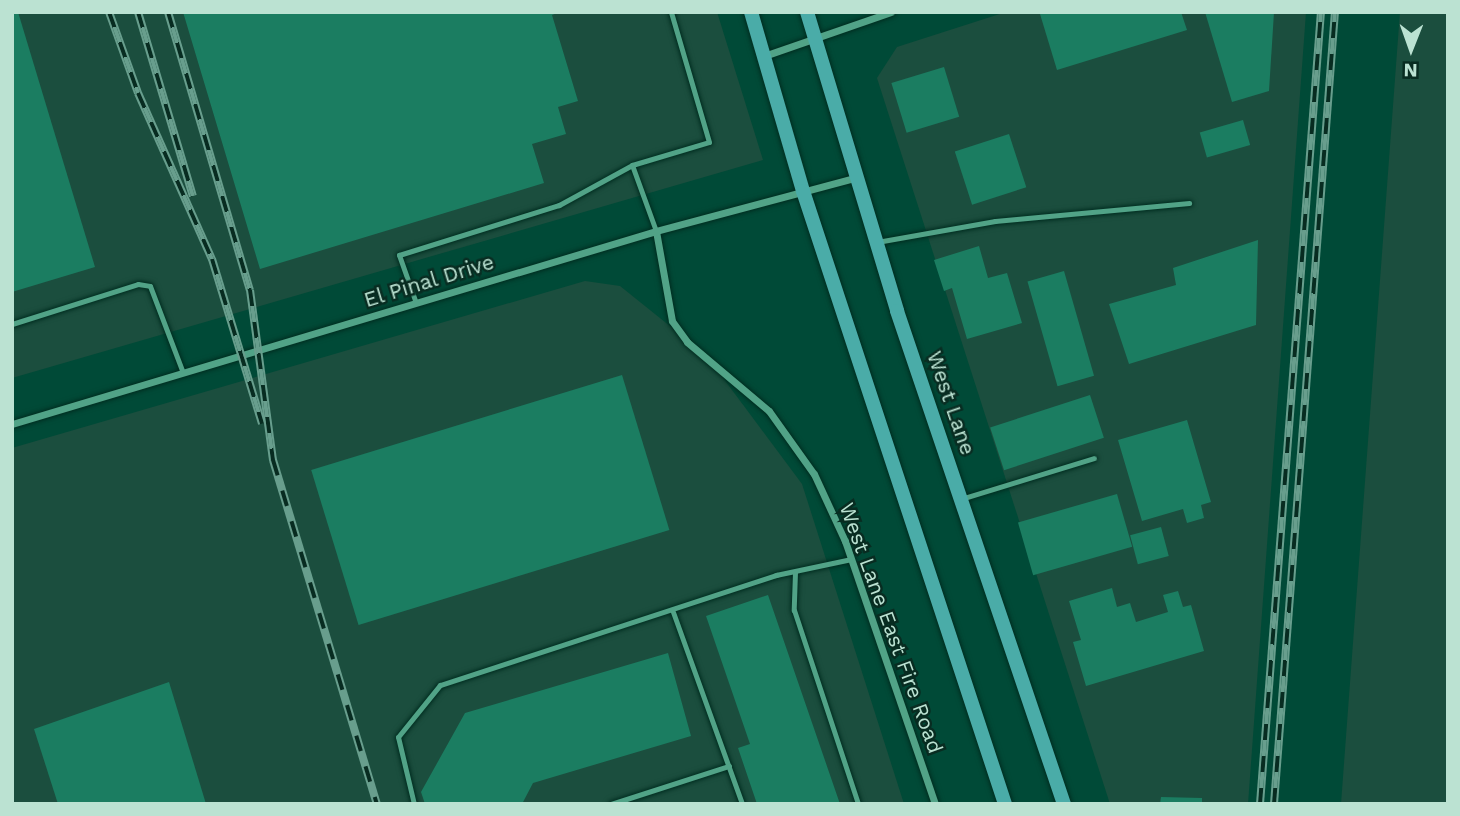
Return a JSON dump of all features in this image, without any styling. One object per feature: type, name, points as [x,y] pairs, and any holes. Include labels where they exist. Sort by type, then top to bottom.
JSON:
[{"type":"main road","points":[[751,12],[803,191],[1005,804]]},
{"type":"main road","name":"West Lane","points":[[807,12],[877,242],[1064,804]]},
{"type":"street","points":[[764,56],[891,12]]},
{"type":"street","name":"El Pinal Drive","points":[[12,425],[656,231],[857,177]]},
{"type":"street","name":"West Lane East Fire Road","points":[[656,231],[672,321],[687,342],[735,379],[792,440],[814,474],[851,559],[935,804]]},
{"type":"lane","points":[[416,303],[399,255],[559,205],[632,165],[709,142],[671,12]]},
{"type":"lane","points":[[632,165],[656,231]]},
{"type":"lane","points":[[877,242],[995,221],[1189,203]]},
{"type":"lane","points":[[12,324],[138,284],[150,286],[183,373]]},
{"type":"lane","points":[[961,499],[1094,458]]},
{"type":"lane","points":[[414,804],[398,737],[440,685],[796,572],[851,559]]},
{"type":"lane","points":[[796,572],[794,610],[858,804]]},
{"type":"lane","points":[[673,612],[742,804]]},
{"type":"lane","points":[[611,804],[729,766]]},
{"type":"shaded area","points":[[12,12],[717,12],[763,160],[12,378]]},
{"type":"shaded area","points":[[1006,12],[1306,12],[1248,804],[1110,804],[877,78],[897,47]]},
{"type":"shaded area","points":[[1400,12],[1448,12],[1448,804],[1341,804]]},
{"type":"shaded area","points":[[585,281],[620,286],[706,355],[802,484],[904,804],[12,804],[12,448]]},
{"type":"building","points":[[12,12],[18,12],[95,267],[12,292]]},
{"type":"building","points":[[183,12],[560,12],[552,15],[578,101],[558,107],[566,134],[532,144],[544,183],[260,269]]},
{"type":"building","points":[[1181,12],[1187,30],[1057,70],[1040,14]]},
{"type":"building","points":[[1205,12],[1274,12],[1269,91],[1232,102]]},
{"type":"building","points":[[944,67],[959,117],[907,133],[891,83]]},
{"type":"building","points":[[1243,120],[1250,145],[1207,157],[1200,132]]},
{"type":"building","points":[[1009,134],[1026,187],[972,205],[955,152]]},
{"type":"building","points":[[1258,240],[1256,325],[1129,364],[1109,304],[1176,285],[1173,268]]},
{"type":"building","points":[[979,246],[988,278],[1007,273],[1022,323],[967,339],[952,288],[944,291],[934,260]]},
{"type":"building","points":[[1064,271],[1094,376],[1058,386],[1027,281]]},
{"type":"building","points":[[622,375],[669,530],[359,625],[311,470]]},
{"type":"building","points":[[1090,395],[1104,438],[1004,470],[990,427]]},
{"type":"building","points":[[1187,420],[1211,502],[1201,505],[1204,518],[1187,523],[1183,509],[1142,521],[1118,440]]},
{"type":"building","points":[[1117,494],[1132,547],[1033,575],[1018,522]]},
{"type":"building","points":[[1161,527],[1169,556],[1138,564],[1130,535]]},
{"type":"building","points":[[1112,588],[1117,607],[1130,603],[1136,622],[1168,612],[1163,595],[1178,591],[1183,607],[1191,605],[1204,651],[1086,686],[1073,642],[1081,640],[1069,601]]},
{"type":"building","points":[[768,595],[840,804],[757,804],[738,748],[750,744],[706,616]]},
{"type":"building","points":[[668,653],[691,736],[533,783],[522,804],[425,804],[421,792],[465,713]]},
{"type":"building","points":[[169,682],[206,804],[58,804],[34,729]]},
{"type":"building","points":[[1161,797],[1202,798],[1202,804],[1160,804]]},
{"type":"railway","points":[[109,12],[138,93],[212,259],[262,424]]},
{"type":"railway","points":[[138,12],[193,196]]},
{"type":"railway","points":[[168,12],[250,290],[273,460],[377,804]]},
{"type":"railway","points":[[1260,804],[1321,12]]},
{"type":"railway","points":[[1274,804],[1335,12]]}]
